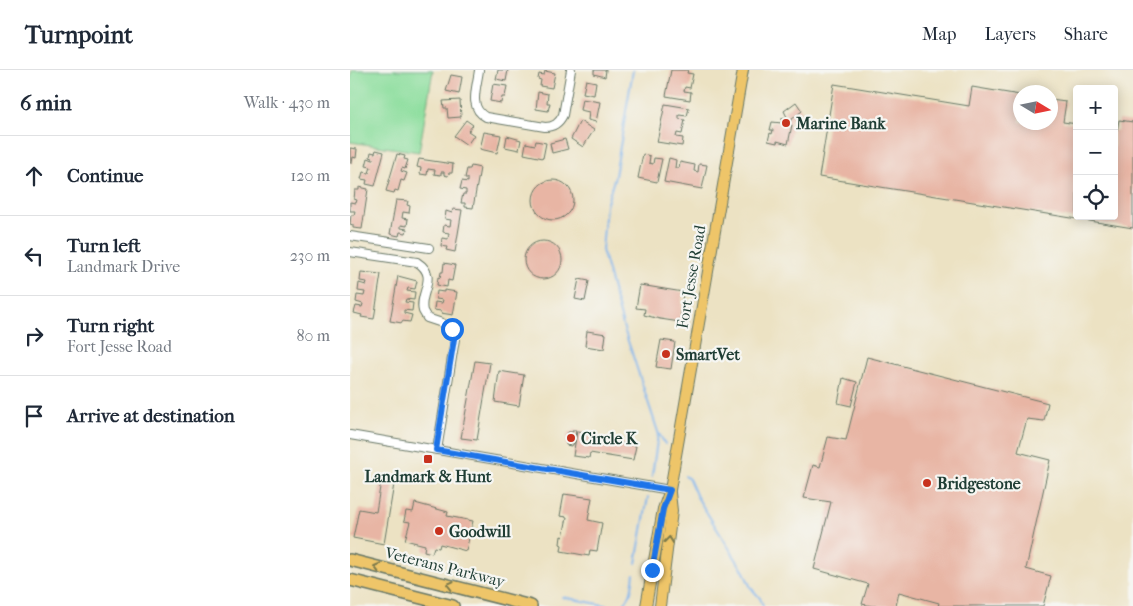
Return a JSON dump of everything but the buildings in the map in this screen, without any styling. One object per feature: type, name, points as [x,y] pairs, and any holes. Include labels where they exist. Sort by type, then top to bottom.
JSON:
[{"type":"highway","name":"Veterans Parkway","points":[[350,560],[531,606]]},
{"type":"highway","points":[[350,580],[453,606]]},
{"type":"main road","name":"Fort Jesse Road","points":[[645,606],[663,509],[670,490],[743,70]]},
{"type":"main road","name":"Fort Jesse Road","points":[[660,606],[672,511],[670,490]]},
{"type":"street","points":[[480,70],[474,100],[477,110],[486,117],[545,127],[554,126],[563,115],[571,70]]},
{"type":"street","points":[[350,236],[429,248]]},
{"type":"street","points":[[350,252],[417,262],[424,266],[428,275],[423,310],[427,318],[452,329],[454,339],[436,450]]},
{"type":"street","points":[[350,435],[670,490]]},
{"type":"green space","points":[[352,70],[433,70],[419,152],[350,142],[350,81]]},
{"type":"waterway","points":[[633,70],[615,176],[606,206],[602,250],[624,329],[658,432],[665,444]]},
{"type":"waterway","points":[[652,476],[658,434]]},
{"type":"waterway","points":[[685,476],[689,479],[697,497],[744,572],[751,588],[760,598],[763,606]]},
{"type":"waterway","points":[[636,563],[648,497]]},
{"type":"waterway","points":[[621,606],[629,596],[634,574]]},
{"type":"waterway","points":[[562,597],[609,606]]},
{"type":"place","name":"Marine Bank","points":[[786,123]]},
{"type":"place","name":"SmartVet","points":[[666,354]]},
{"type":"place","name":"Circle K","points":[[571,438]]},
{"type":"place","name":"Landmark & Hunt","points":[[428,459]]},
{"type":"place","name":"Bridgestone","points":[[927,483]]},
{"type":"place","name":"Goodwill","points":[[439,531]]},
{"type":"route","points":[[452,329],[454,339],[436,450],[670,490],[663,509],[652,570]]}]
